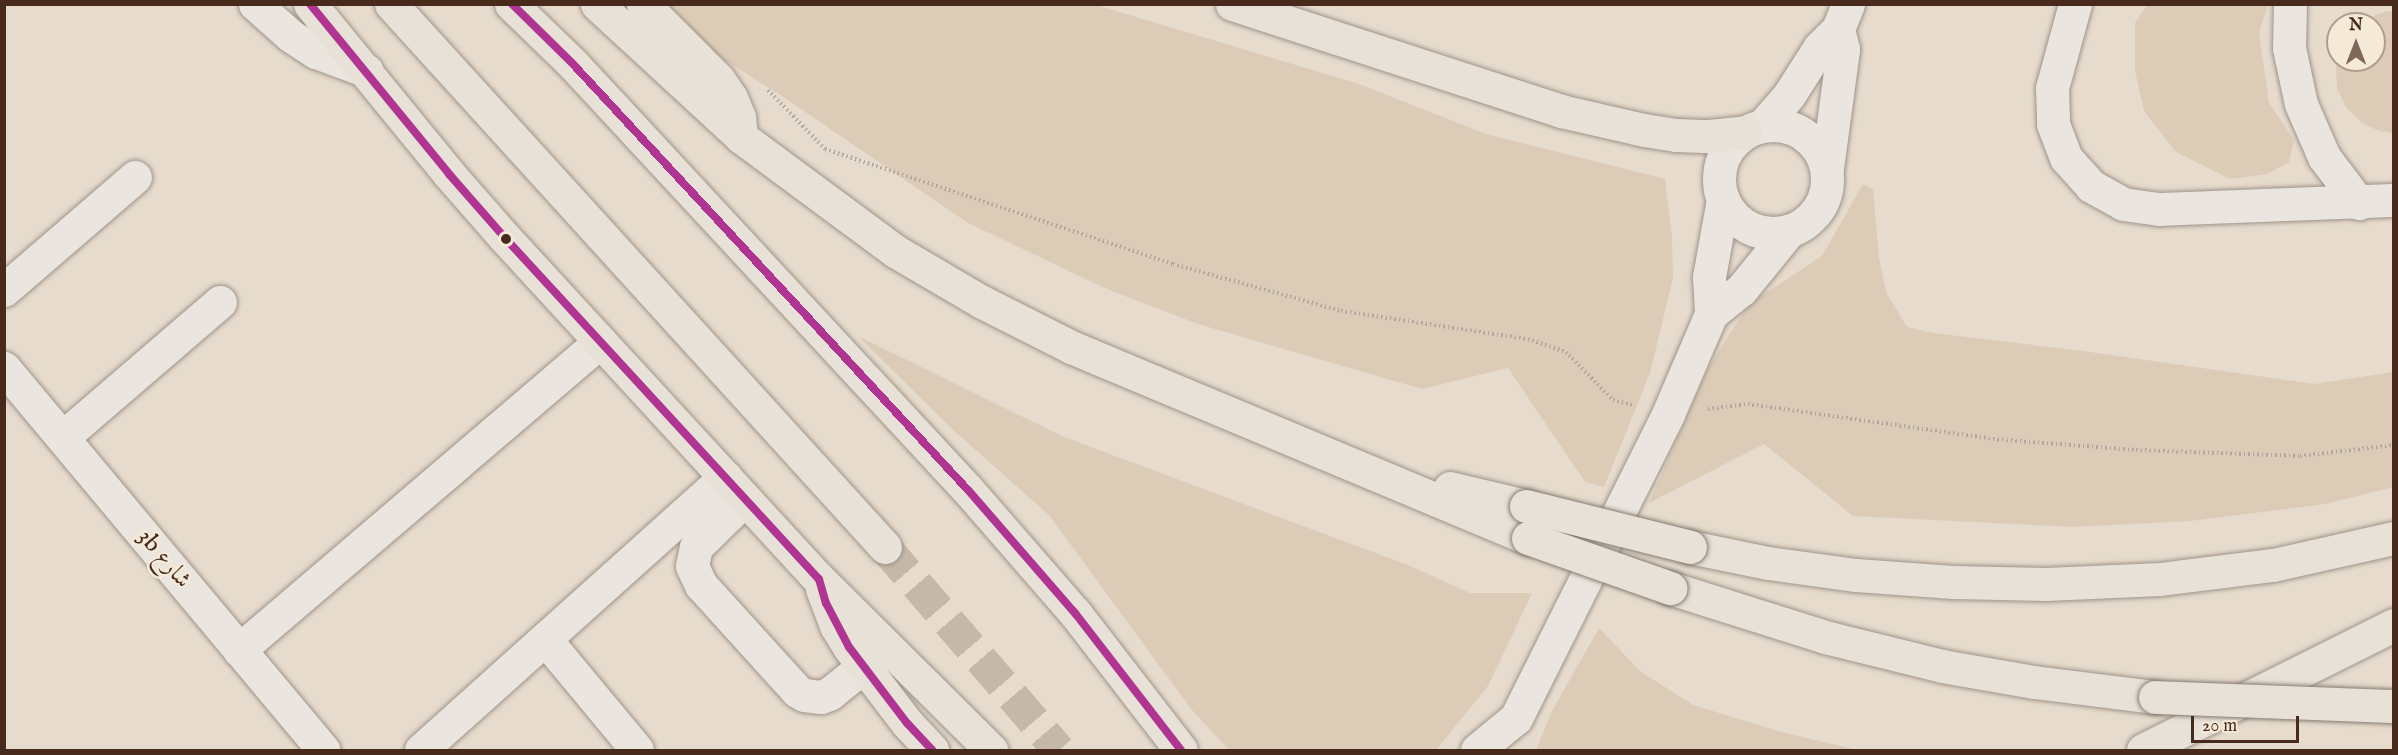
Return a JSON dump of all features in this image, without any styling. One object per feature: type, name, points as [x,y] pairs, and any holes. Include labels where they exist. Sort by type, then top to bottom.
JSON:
[{"type":"main road","points":[[310,4],[449,174],[600,342],[819,579],[991,750]]},
{"type":"main road","points":[[391,4],[885,547]]},
{"type":"main road","points":[[511,4],[572,63],[968,490],[1075,613],[1181,750]]},
{"type":"main road","points":[[597,4],[741,138],[895,251],[982,302],[1071,347],[1358,465],[1527,522],[1670,588],[1824,637],[1942,666],[2034,682],[2154,697],[2394,706]]},
{"type":"main road","points":[[643,4],[719,80],[731,98],[739,117],[741,138]]},
{"type":"main road","points":[[1232,4],[1561,111],[1676,135],[1709,136],[1754,128]]},
{"type":"main road","points":[[1527,522],[1690,547],[1768,563],[1856,575],[1953,582],[2046,584],[2160,579],[2273,565],[2394,538]]},
{"type":"main road","points":[[819,579],[836,626],[864,666],[907,737],[932,750]]},
{"type":"main road","points":[[2143,750],[2394,625]]},
{"type":"street","points":[[255,4],[291,36],[316,52],[367,71]]},
{"type":"street","points":[[2075,4],[2052,88],[2053,124],[2066,158],[2091,186],[2123,204],[2159,209],[2394,200]]},
{"type":"street","points":[[2290,4],[2289,48],[2301,104],[2324,157],[2359,203]]},
{"type":"street","points":[[1843,17],[1844,49],[1827,168],[1828,188],[1821,207],[1807,222],[1789,231],[1769,233],[1750,228],[1734,216],[1723,199],[1719,184],[1724,154],[1789,95],[1819,48],[1843,17]]},
{"type":"street","points":[[1754,128],[1785,126],[1804,134],[1819,149],[1827,168]]},
{"type":"street","points":[[4,290],[135,177]]},
{"type":"street","points":[[1712,314],[1709,277],[1723,199]]},
{"type":"street","points":[[1477,750],[1516,718],[1668,414],[1712,314],[1741,290],[1789,231]]},
{"type":"street","points":[[63,437],[220,302]]},
{"type":"street","points":[[239,650],[600,342]]},
{"type":"street","name":"3b شارع","points":[[4,368],[323,750]]},
{"type":"street","points":[[421,750],[545,639],[735,488]]},
{"type":"street","points":[[735,488],[696,547],[692,566],[702,585],[797,691],[804,695],[821,697],[829,694],[864,666]]},
{"type":"street","points":[[545,639],[637,750]]},
{"type":"street","points":[[1516,718],[1516,750]]},
{"type":"path","points":[[762,84],[825,149],[1162,261],[1341,311],[1528,339],[1566,352],[1613,400],[1668,414],[1748,404],[1993,439],[2136,450],[2300,456],[2394,445]]},
{"type":"shaded area","points":[[2148,4],[2268,5],[2259,33],[2269,103],[2294,140],[2289,162],[2267,174],[2230,179],[2176,152],[2144,111],[2135,71],[2135,23]]},
{"type":"shaded area","points":[[649,5],[1096,5],[1359,84],[1486,134],[1665,179],[1672,237],[1673,278],[1650,373],[1604,487],[1585,482],[1508,368],[1422,389],[1198,324],[1109,290],[968,223],[782,96],[674,28]]},
{"type":"shaded area","points":[[2393,11],[2393,133],[2379,131],[2361,122],[2346,107],[2337,88],[2336,72],[2386,72],[2384,12]]},
{"type":"shaded area","points":[[1863,184],[1873,189],[1879,258],[1886,292],[1907,327],[1933,333],[2083,351],[2315,384],[2393,372],[2393,487],[2325,504],[2190,521],[2074,527],[1853,516],[1764,444],[1649,503],[1708,368],[1749,304],[1822,256]]},
{"type":"shaded area","points":[[858,336],[1064,437],[1408,565],[1470,593],[1532,593],[1488,686],[1436,750],[1229,750],[1191,709],[1049,515],[951,428]]},
{"type":"shaded area","points":[[1599,628],[1640,671],[1693,705],[1778,731],[1857,750],[1536,750],[1552,711]]},
{"type":"tunnel","points":[[885,547],[1059,750]]},
{"type":"transit line","points":[[310,4],[449,174],[506,239],[819,579],[826,603],[849,647],[907,723],[932,750]]},
{"type":"transit line","points":[[512,4],[572,63],[968,490],[1075,613],[1181,750]]}]
